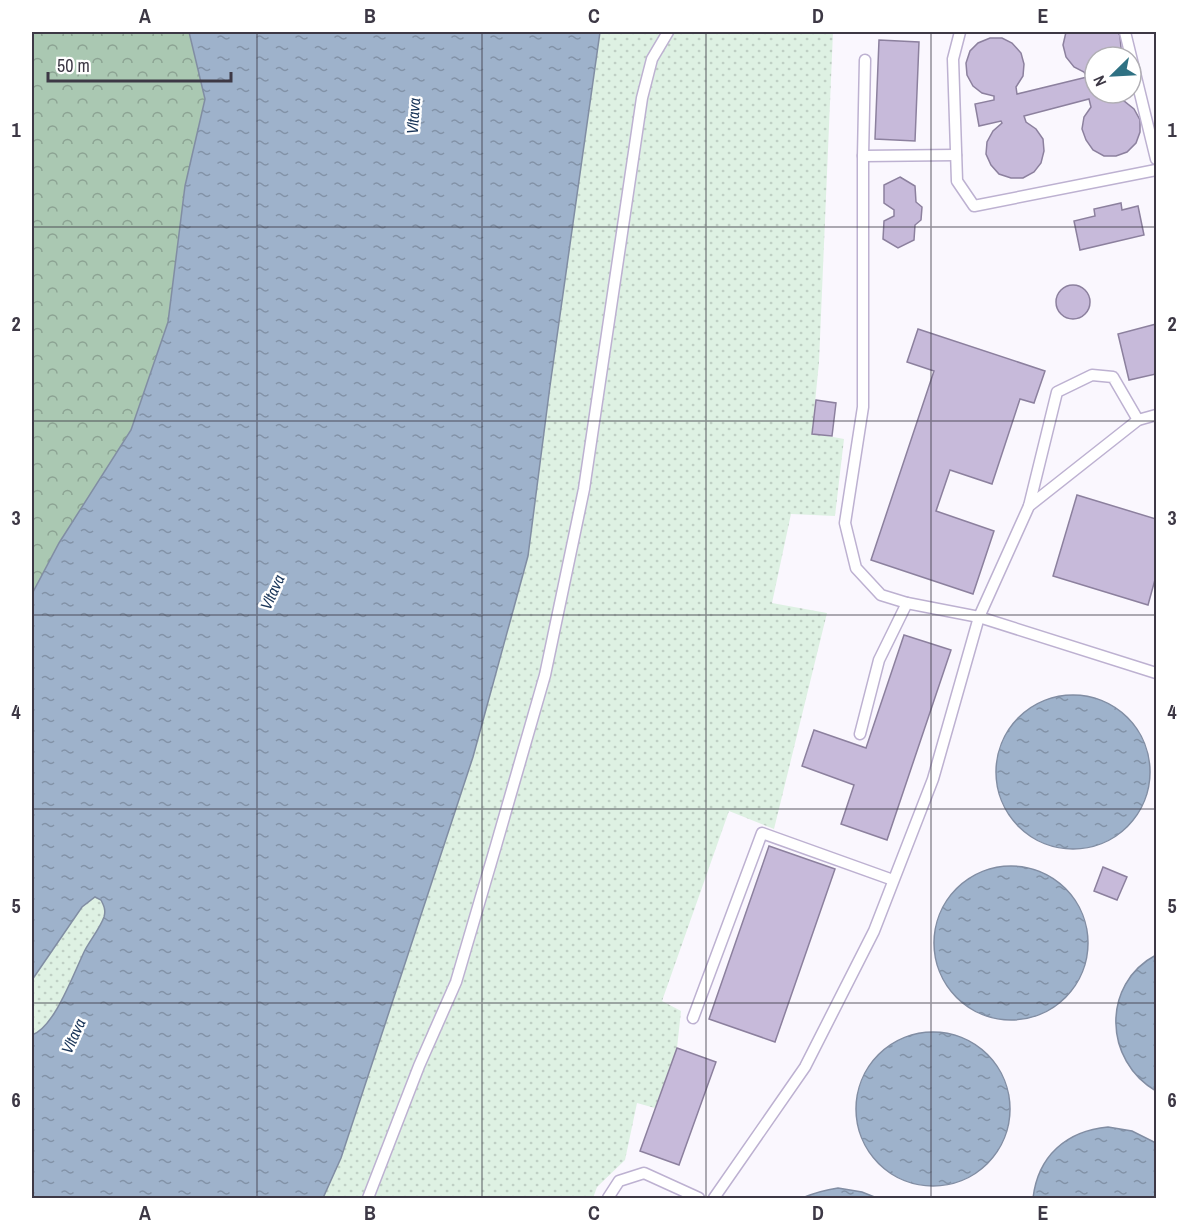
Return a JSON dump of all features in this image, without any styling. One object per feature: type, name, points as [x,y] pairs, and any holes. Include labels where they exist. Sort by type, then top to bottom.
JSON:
[{"type":"lane","points":[[368,1198],[419,1066],[456,982],[545,675],[584,489],[642,98],[652,59],[668,32]]},
{"type":"lane","points":[[960,32],[953,59],[957,181],[974,206],[1156,170]]},
{"type":"lane","points":[[1125,32],[1156,159]]},
{"type":"lane","points":[[865,60],[863,407],[845,524],[856,568],[881,595],[907,603],[979,617],[1156,673]]},
{"type":"lane","points":[[863,156],[956,156]]},
{"type":"lane","points":[[714,1198],[806,1067],[874,931],[933,779],[979,617],[1029,506],[1057,392],[1092,375],[1113,377],[1138,420]]},
{"type":"lane","points":[[1029,506],[1138,420],[1156,415]]},
{"type":"lane","points":[[860,734],[879,660],[907,603]]},
{"type":"lane","points":[[693,1018],[762,833],[893,880]]},
{"type":"lane","points":[[608,1198],[619,1181],[644,1173],[699,1198]]},
{"type":"green space","points":[[32,32],[189,32],[205,99],[185,186],[168,322],[131,430],[59,543],[32,594]]},
{"type":"green space","points":[[600,32],[833,32],[819,362],[812,433],[844,439],[835,516],[791,514],[772,603],[827,613],[774,829],[729,811],[662,1001],[681,1011],[677,1048],[655,1108],[637,1103],[625,1160],[597,1187],[593,1198],[323,1198],[341,1158],[473,757],[528,556]]},
{"type":"green space","points":[[95,897],[101,899],[105,912],[104,917],[56,1010],[40,1030],[32,1035],[32,980],[82,907]]},
{"type":"water","name":"Vltava","points":[[189,32],[600,32],[528,556],[473,757],[341,1158],[323,1198],[32,1198],[32,1035],[40,1030],[56,1010],[105,912],[101,900],[95,897],[82,907],[32,980],[32,594],[59,543],[131,430],[168,322],[185,186],[205,99]]},
{"type":"water","points":[[1073,695],[1088,696],[1103,701],[1128,717],[1144,742],[1149,757],[1149,787],[1144,802],[1128,827],[1103,843],[1088,848],[1073,849],[1058,848],[1043,843],[1018,827],[1002,802],[997,787],[996,772],[997,757],[1002,742],[1018,717],[1043,701],[1058,696]]},
{"type":"water","points":[[1011,866],[1026,867],[1041,872],[1066,888],[1082,913],[1087,928],[1087,958],[1082,973],[1066,998],[1041,1014],[1026,1019],[1011,1020],[996,1019],[981,1014],[956,998],[940,973],[935,958],[934,943],[935,928],[940,913],[956,888],[981,872],[996,867]]},
{"type":"water","points":[[1156,955],[1156,1091],[1139,1078],[1126,1061],[1119,1042],[1116,1023],[1118,1003],[1125,984],[1138,968]]},
{"type":"water","points":[[933,1032],[948,1033],[963,1038],[988,1054],[1004,1079],[1009,1094],[1009,1124],[1004,1139],[988,1164],[963,1180],[948,1185],[933,1186],[918,1185],[903,1180],[878,1164],[862,1139],[857,1124],[856,1109],[857,1094],[862,1079],[878,1054],[903,1038],[918,1033]]},
{"type":"water","points":[[1108,1127],[1132,1131],[1156,1143],[1156,1198],[1033,1198],[1041,1170],[1057,1148],[1079,1134]]},
{"type":"water","points":[[838,1188],[862,1192],[877,1198],[802,1198]]},
{"type":"building","points":[[1066,32],[1118,32],[1121,45],[1083,45],[1083,72],[1074,67],[1066,57],[1063,45]]},
{"type":"building","points":[[990,38],[1002,38],[1012,43],[1021,53],[1024,64],[1023,76],[1016,87],[1017,94],[1083,78],[1083,101],[1024,116],[1026,122],[1036,129],[1043,139],[1044,151],[1041,163],[1034,172],[1023,178],[1011,178],[999,174],[991,165],[986,154],[987,142],[993,131],[1002,123],[1001,121],[979,126],[975,104],[994,100],[994,96],[982,93],[973,86],[967,75],[966,63],[970,51],[978,43]]},
{"type":"building","points":[[879,40],[919,42],[915,141],[875,139]]},
{"type":"building","points":[[1090,105],[1129,105],[1134,109],[1140,120],[1140,132],[1136,143],[1127,152],[1116,156],[1104,156],[1093,150],[1082,129],[1084,117]]},
{"type":"building","points":[[900,177],[915,186],[916,202],[922,207],[921,220],[915,225],[914,240],[898,248],[883,239],[884,221],[894,216],[894,210],[884,203],[884,185]]},
{"type":"building","points":[[1121,203],[1122,210],[1138,206],[1144,235],[1080,250],[1074,221],[1095,216],[1094,209]]},
{"type":"building","points":[[1073,285],[1085,290],[1090,302],[1085,314],[1073,319],[1061,314],[1056,302],[1061,290]]},
{"type":"building","points":[[1156,324],[1156,374],[1129,380],[1118,334]]},
{"type":"building","points":[[918,329],[1045,371],[1034,403],[1020,399],[992,484],[950,470],[936,511],[994,531],[973,594],[871,560],[934,371],[907,362]]},
{"type":"building","points":[[816,400],[836,403],[832,436],[812,434]]},
{"type":"building","points":[[1077,495],[1156,519],[1156,576],[1148,605],[1053,576]]},
{"type":"building","points":[[904,635],[951,650],[887,840],[841,824],[854,785],[802,766],[814,730],[866,748]]},
{"type":"building","points":[[769,846],[835,869],[775,1042],[709,1019]]},
{"type":"building","points":[[1103,867],[1127,877],[1117,900],[1094,891]]},
{"type":"building","points":[[677,1048],[716,1062],[679,1165],[640,1151]]}]
